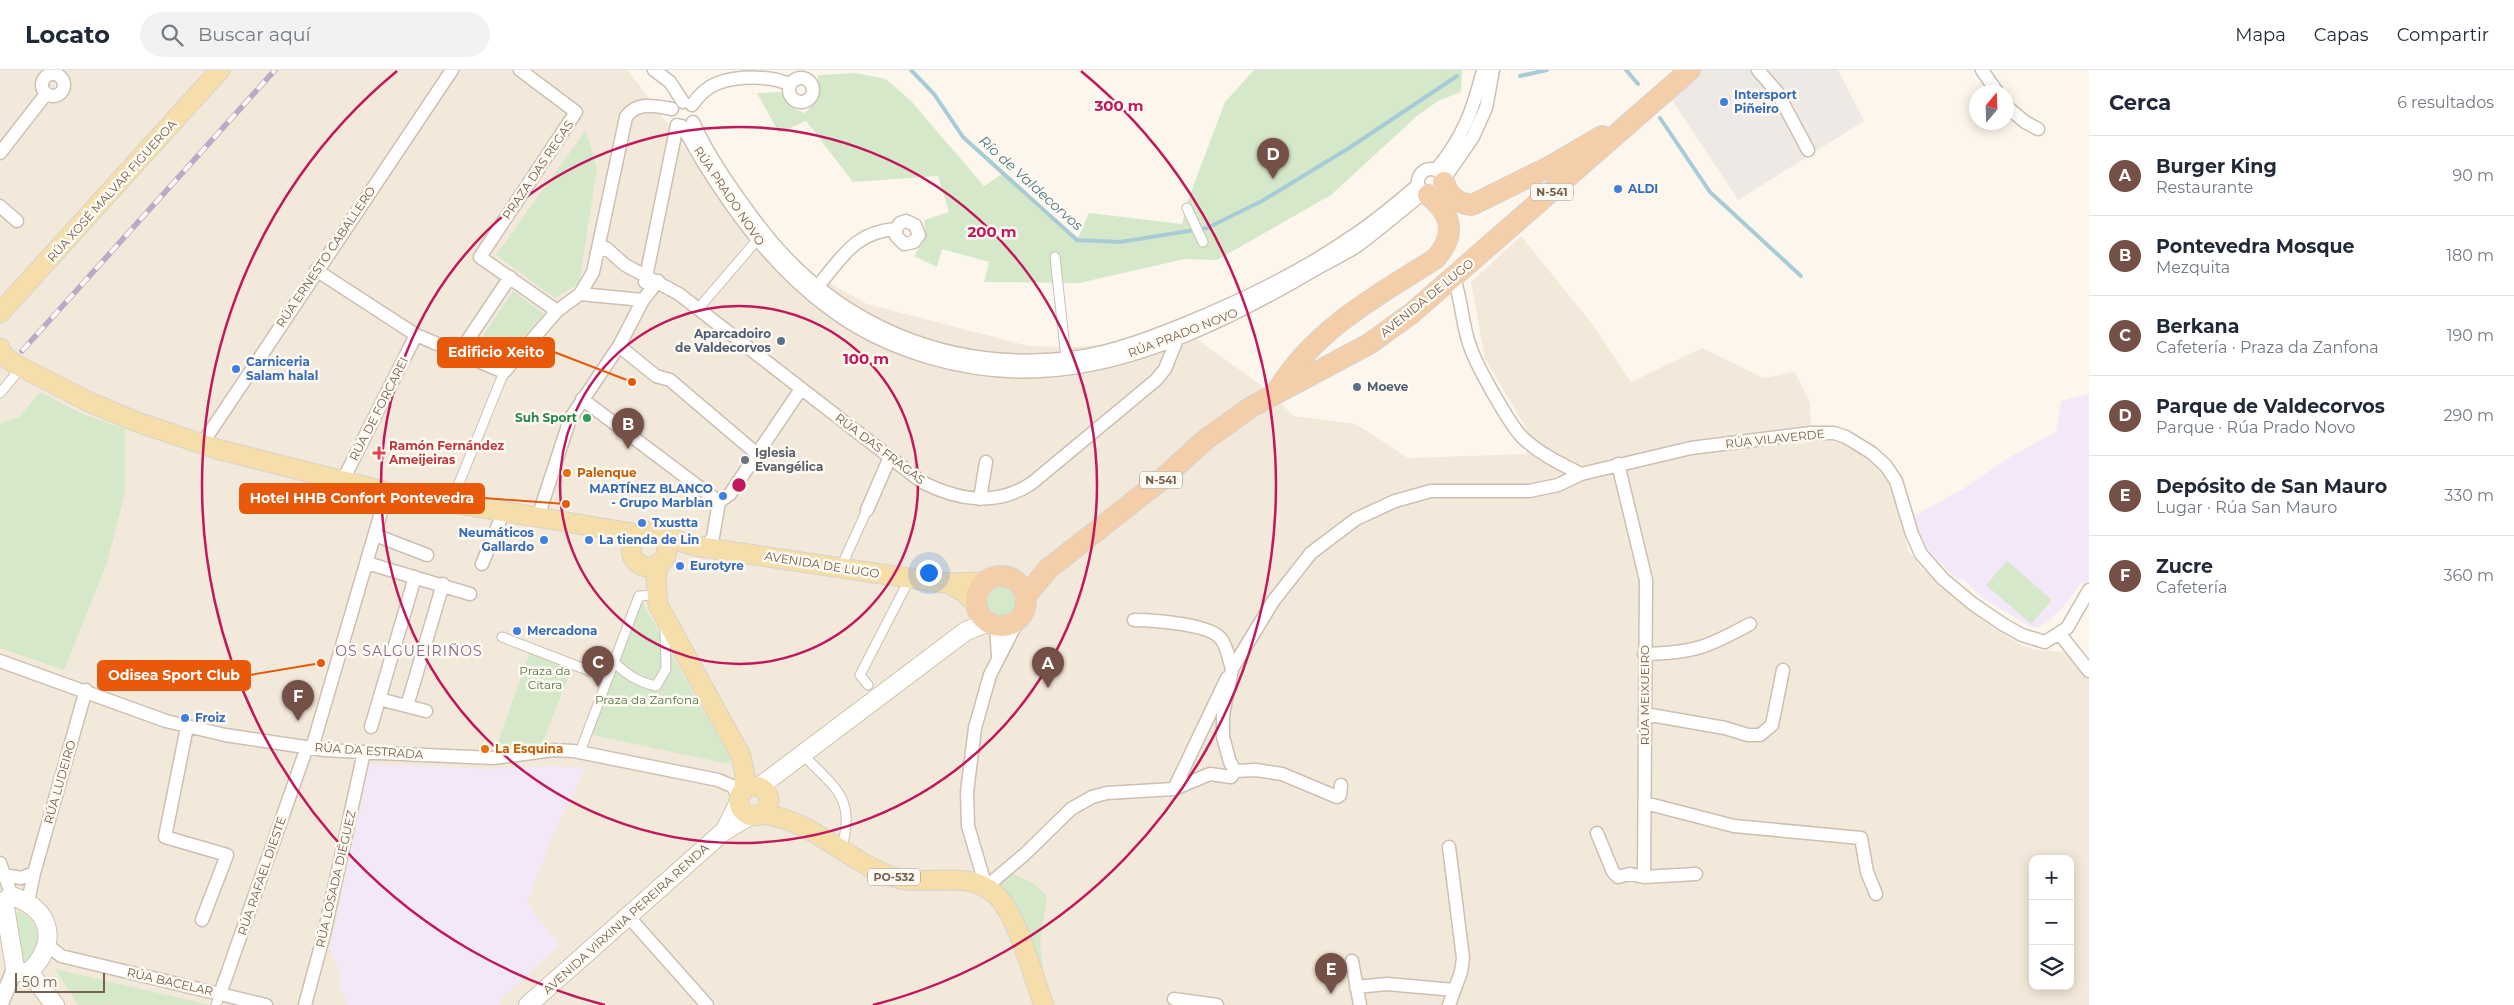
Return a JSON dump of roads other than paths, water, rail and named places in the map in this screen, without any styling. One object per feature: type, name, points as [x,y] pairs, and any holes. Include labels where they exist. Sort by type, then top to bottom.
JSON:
[{"type":"highway","name":"AVENIDA DE LUGO","points":[[1021,588],[1161,480],[1205,440],[1251,406],[1369,344],[1412,313],[1690,70]]},
{"type":"highway","points":[[1441,177],[1447,190],[1459,204],[1472,205],[1549,167],[1641,113]]},
{"type":"highway","points":[[1276,393],[1299,359],[1335,325],[1435,259],[1442,252],[1449,238],[1448,217],[1439,204],[1423,191]]},
{"type":"highway","name":"N-541","points":[[985,582],[997,576],[1004,576],[1021,588]]},
{"type":"highway","points":[[985,582],[978,592],[991,617],[1024,611],[1021,588]]},
{"type":"main road","name":"RÚA XOSÉ MALVAR FIGUEROA","points":[[1,316],[220,70]]},
{"type":"main road","points":[[0,348],[8,360],[22,368],[137,422],[202,444],[342,482],[387,492],[638,534],[649,531],[660,535],[666,543],[655,560],[656,595],[664,617],[741,756],[751,768],[754,798]]},
{"type":"main road","points":[[638,534],[632,542],[631,552],[633,558],[655,560]]},
{"type":"main road","name":"AVENIDA DE LUGO","points":[[660,535],[700,546],[950,584],[985,582]]},
{"type":"main road","name":"AVENIDA DE LUGO","points":[[655,560],[676,548],[700,546]]},
{"type":"main road","name":"AVENIDA DE LUGO","points":[[950,584],[965,593],[991,617]]},
{"type":"main road","name":"AVENIDA VIRXINIA PEREIRA RENDA","points":[[528,1005],[723,832],[754,798],[778,776],[966,632],[991,617]]},
{"type":"main road","name":"PO-532","points":[[754,798],[814,831],[878,871],[896,878],[953,879],[986,887],[1004,904],[1017,932],[1044,1005]]},
{"type":"main road","points":[[12,900],[47,925],[50,937],[40,962],[22,970]]},
{"type":"main road","points":[[12,900],[22,970],[55,1005]]},
{"type":"street","name":"RÚA ERNESTO CABALLERO","points":[[202,444],[316,270],[452,70]]},
{"type":"street","name":"PRAZA DAS REGAS","points":[[520,70],[576,112],[480,257],[557,311]]},
{"type":"street","points":[[644,300],[646,275],[667,177],[684,124],[696,115],[670,82],[654,70]]},
{"type":"street","points":[[1441,177],[1423,171],[1418,178],[1423,191],[1439,193],[1441,177],[1474,108],[1483,70]]},
{"type":"street","points":[[1441,177],[1473,136],[1486,108],[1493,70]]},
{"type":"street","points":[[1758,70],[1776,92],[1808,150]]},
{"type":"street","points":[[1982,70],[1992,85]]},
{"type":"street","points":[[684,124],[671,117],[674,105],[688,103],[708,88],[729,80],[782,80],[790,85]]},
{"type":"street","points":[[0,154],[46,94]]},
{"type":"street","points":[[451,503],[504,372],[557,311],[580,294],[593,272],[626,117],[637,107],[646,105],[672,109]]},
{"type":"street","points":[[2014,113],[2038,129]]},
{"type":"street","name":"RÚA PRADO NOVO","points":[[684,124],[695,147],[756,240],[780,266],[811,294],[858,328],[894,344],[945,361],[980,368],[1039,372],[1089,364],[1130,354],[1178,337],[1254,304],[1354,247],[1423,191]]},
{"type":"street","name":"RÚA PRADO NOVO","points":[[684,124],[713,159],[764,233],[787,260],[817,287],[860,318],[899,336],[928,347],[981,358],[1035,361],[1079,357],[1150,338],[1251,295],[1350,238],[1423,191]]},
{"type":"street","points":[[667,177],[673,173],[678,153],[685,148],[695,147]]},
{"type":"street","points":[[0,206],[17,221]]},
{"type":"street","points":[[1187,208],[1203,242]]},
{"type":"street","points":[[817,287],[854,243],[872,232],[896,229]]},
{"type":"street","points":[[698,309],[756,240]]},
{"type":"street","name":"RÚA DAS FRAGAS","points":[[597,252],[606,248],[616,259],[679,294],[922,482],[942,492],[980,499],[1002,497],[1032,483],[1156,380],[1165,368],[1178,337]]},
{"type":"street","points":[[1055,257],[1066,358]]},
{"type":"street","points":[[316,270],[416,335],[504,372]]},
{"type":"street","points":[[459,353],[510,277]]},
{"type":"street","points":[[1454,278],[1471,349],[1506,413],[1523,437],[1548,457],[1581,474]]},
{"type":"street","points":[[538,517],[570,419],[619,346],[644,300],[658,282]]},
{"type":"street","points":[[580,294],[644,300]]},
{"type":"street","name":"RÚA DE FORCAREI","points":[[342,482],[416,335]]},
{"type":"street","points":[[619,346],[656,376],[670,380],[757,454]]},
{"type":"street","points":[[0,393],[22,368]]},
{"type":"street","points":[[700,546],[712,537],[719,502],[730,494],[801,389]]},
{"type":"street","points":[[582,399],[719,502]]},
{"type":"street","name":"RÚA VILAVERDE","points":[[1174,789],[1225,680],[1289,578],[1311,553],[1356,519],[1395,501],[1431,491],[1529,491],[1558,485],[1581,474],[1618,464],[1691,448],[1789,436],[1834,433],[1846,437],[1872,453],[1886,466],[1896,481],[1912,534],[1921,554],[1943,579],[1973,604],[2022,635],[2045,642],[2059,633]]},
{"type":"street","points":[[842,567],[890,458]]},
{"type":"street","points":[[980,499],[986,462]]},
{"type":"street","name":"RÚA MEIXUEIRO","points":[[1618,464],[1645,568],[1644,877]]},
{"type":"street","name":"RÚA RAFAEL DIESTE","points":[[218,999],[310,748],[387,492]]},
{"type":"street","points":[[482,564],[504,511]]},
{"type":"street","points":[[375,535],[427,555]]},
{"type":"street","points":[[367,563],[443,584],[470,594]]},
{"type":"street","points":[[371,727],[415,577]]},
{"type":"street","points":[[868,685],[860,675],[910,578]]},
{"type":"street","points":[[407,706],[443,584]]},
{"type":"street","points":[[2089,590],[2067,628],[2059,633],[2089,672]]},
{"type":"street","points":[[580,752],[639,596],[656,595]]},
{"type":"street","points":[[614,662],[627,674],[642,683],[656,686],[666,669],[664,617]]},
{"type":"street","points":[[991,617],[1014,628],[998,656],[990,675],[975,728],[967,792],[968,826],[986,887],[1026,854],[1081,802],[1107,793],[1174,789],[1210,774],[1231,777],[1235,771]]},
{"type":"street","points":[[991,617],[998,656]]},
{"type":"street","points":[[1134,620],[1163,620],[1213,632],[1222,639],[1231,672],[1223,715],[1223,737],[1230,762],[1235,771]]},
{"type":"street","points":[[1644,654],[1679,654],[1710,646],[1750,624]]},
{"type":"street","points":[[502,637],[608,678]]},
{"type":"street","name":"RÚA DA ESTRADA","points":[[0,661],[186,727],[224,736],[310,748],[494,758],[553,750],[580,752],[718,780],[754,798]]},
{"type":"street","points":[[1645,714],[1725,728],[1748,735],[1760,735],[1772,725],[1783,670]]},
{"type":"street","name":"RÚA LUDEIRO","points":[[12,900],[34,873],[86,690]]},
{"type":"street","points":[[379,699],[426,711]]},
{"type":"street","points":[[186,727],[165,837],[227,855],[202,920]]},
{"type":"street","name":"RÚA LOSADA DIÉGUEZ","points":[[305,1005],[324,934],[364,752]]},
{"type":"street","points":[[804,756],[840,792],[846,804],[845,835],[841,849]]},
{"type":"street","points":[[1235,771],[1256,770],[1282,774],[1337,798],[1340,795],[1340,785]]},
{"type":"street","points":[[1645,803],[1734,826],[1861,838],[1867,872],[1876,894]]},
{"type":"street","points":[[1597,833],[1613,872],[1618,878],[1630,874],[1644,877],[1696,874]]},
{"type":"street","points":[[1449,847],[1462,943],[1461,972],[1449,1005]]},
{"type":"street","points":[[2,869],[21,878],[34,873]]},
{"type":"street","points":[[2,869],[12,900]]},
{"type":"street","points":[[628,916],[707,1005]]},
{"type":"street","name":"RÚA BACELAR","points":[[48,945],[61,956],[218,999],[266,1005]]},
{"type":"street","points":[[1352,961],[1360,1005]]},
{"type":"street","points":[[0,1005],[22,970]]},
{"type":"street","points":[[1356,987],[1387,984],[1454,990]]},
{"type":"street","points":[[1174,1000],[1217,1005]]},
{"type":"waterway","name":"Río de Valdecorvos","points":[[911,70],[934,94],[963,137],[1077,240],[1120,242],[1207,228],[1262,201],[1349,148],[1457,76]]},
{"type":"waterway","name":"Río de Valdecorvos","points":[[1520,76],[1547,70]]},
{"type":"waterway","name":"Río de Valdecorvos","points":[[1626,70],[1638,84]]},
{"type":"waterway","name":"Río de Valdecorvos","points":[[1660,118],[1710,192],[1801,276]]},
{"type":"railway","points":[[22,351],[275,70]]},
{"type":"place","name":"Intersport Piñeiro","points":[[1724,102]]},
{"type":"place","name":"Parque de Valdecorvos","points":[[1273,179]]},
{"type":"place","name":"ALDI","points":[[1618,189]]},
{"type":"place","name":"Aparcadoiro de Valdecorvos","points":[[781,341]]},
{"type":"place","name":"Carniceria Salam halal","points":[[236,369]]},
{"type":"place","name":"Edificio Xeito","points":[[632,382]]},
{"type":"place","name":"Moeve","points":[[1357,387]]},
{"type":"place","name":"Suh Sport","points":[[587,418]]},
{"type":"place","name":"Pontevedra Mosque","points":[[628,449]]},
{"type":"place","name":"Ramón Fernández Ameijeiras","points":[[379,453]]},
{"type":"place","name":"Iglesia Evangélica","points":[[745,460]]},
{"type":"place","name":"Palenque","points":[[567,473]]},
{"type":"place","name":"MARTÍNEZ BLANCO - Grupo Marblan","points":[[723,496]]},
{"type":"place","name":"Hotel HHB Confort Pontevedra","points":[[566,504]]},
{"type":"place","name":"Txustta","points":[[642,523]]},
{"type":"place","name":"Neumáticos Gallardo","points":[[544,540]]},
{"type":"place","name":"La tienda de Lin","points":[[589,540]]},
{"type":"place","name":"Eurotyre","points":[[680,566]]},
{"type":"place","name":"Mercadona","points":[[517,631]]},
{"type":"place","name":"Odisea Sport Club","points":[[321,663]]},
{"type":"place","name":"Berkana","points":[[598,687]]},
{"type":"place","name":"Burger King","points":[[1048,688]]},
{"type":"place","name":"Froiz","points":[[185,718]]},
{"type":"place","name":"Zucre","points":[[298,721]]},
{"type":"place","name":"La Esquina","points":[[485,749]]},
{"type":"place","name":"Depósito de San Mauro","points":[[1331,994]]},
{"type":"district","name":"OS SALGUEIRIÑOS","points":[[409,651]]},
{"type":"park label","name":"Praza da Cítara","points":[[545,678]]},
{"type":"park label","name":"Praza da Zanfona","points":[[647,700]]}]
